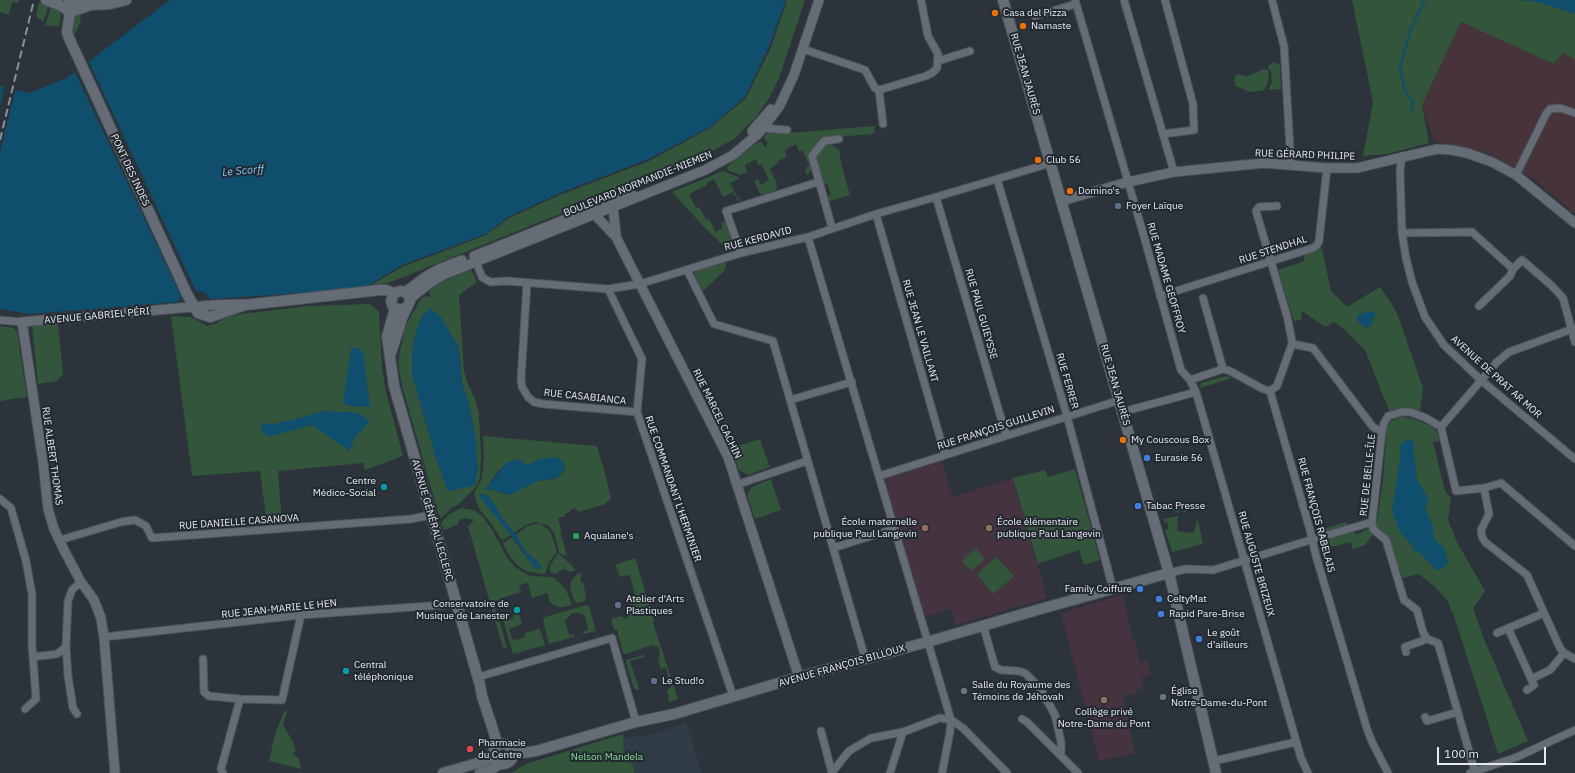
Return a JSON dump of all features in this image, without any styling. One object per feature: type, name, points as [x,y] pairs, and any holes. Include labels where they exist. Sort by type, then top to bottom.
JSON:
[{"type":"main road","points":[[46,0],[70,4],[91,5],[110,4],[126,0]]},
{"type":"main road","name":"RUE JEAN JAURÈS","points":[[1003,0],[1169,573],[1216,773]]},
{"type":"main road","name":"PONT DES INDES","points":[[70,4],[68,37],[194,307]]},
{"type":"main road","points":[[194,307],[198,313],[210,317],[244,304],[386,290],[393,301],[401,310],[407,300],[401,291],[393,301]]},
{"type":"main road","name":"AVENUE GÉNÉRAL LECLERC","points":[[390,355],[407,300]]},
{"type":"main road","name":"AVENUE GÉNÉRAL LECLERC","points":[[393,301],[387,336],[394,386],[479,681],[487,694],[498,748]]},
{"type":"main road","name":"AVENUE FRANÇOIS BILLOUX","points":[[480,773],[488,771],[500,764],[509,762],[514,754],[536,751],[636,722],[674,714],[865,658],[927,642],[1169,573]]},
{"type":"main road","points":[[443,773],[484,762],[498,748],[510,746],[514,754]]},
{"type":"main road","points":[[498,748],[495,760],[500,764]]},
{"type":"street","name":"BOULEVARD NORMANDIE-NIEMEN","points":[[407,300],[425,277],[439,269],[702,165],[738,144],[759,124],[781,92],[789,74],[814,0]]},
{"type":"street","name":"BOULEVARD NORMANDIE-NIEMEN","points":[[407,300],[443,275],[705,170],[723,161],[742,148],[773,116],[786,94],[794,76],[820,0]]},
{"type":"street","points":[[879,90],[932,73],[937,68],[938,54],[928,36],[921,0]]},
{"type":"street","points":[[1124,0],[1174,172]]},
{"type":"street","points":[[1163,134],[1194,130],[1193,104],[1165,0]]},
{"type":"street","points":[[1272,0],[1284,46],[1291,164]]},
{"type":"street","points":[[1034,16],[1075,2]]},
{"type":"street","name":"RUE MADAME GEOFFROY","points":[[1075,2],[1181,370],[1190,380],[1196,392]]},
{"type":"street","points":[[803,49],[865,70],[875,88],[879,90],[883,124]]},
{"type":"street","points":[[938,61],[970,51]]},
{"type":"street","points":[[1516,176],[1546,114],[1550,109],[1560,108],[1575,112]]},
{"type":"street","points":[[763,128],[787,130]]},
{"type":"street","points":[[832,228],[812,156],[824,141],[839,139]]},
{"type":"street","name":"RUE GÉRARD PHILIPE","points":[[1061,201],[1128,182],[1174,172],[1264,163],[1327,168],[1357,168],[1402,156],[1437,149],[1467,153],[1492,162],[1516,176],[1575,224]]},
{"type":"street","name":"AVENUE DE PRAT AR MOR","points":[[1402,156],[1400,171],[1402,233],[1412,282],[1425,317],[1444,345],[1482,381],[1575,459]]},
{"type":"street","name":"RUE KERDAVID","points":[[476,262],[482,277],[488,281],[608,289],[640,284],[741,253],[808,237],[876,214],[1051,163]]},
{"type":"street","name":"RUE STENDHAL","points":[[1160,296],[1270,260],[1313,248],[1317,245],[1319,241],[1327,168]]},
{"type":"street","name":"RUE FERRER","points":[[997,179],[1067,416],[1113,589]]},
{"type":"street","points":[[741,253],[726,211],[818,182]]},
{"type":"street","name":"RUE PAUL GUIEYSSE","points":[[936,197],[1006,435]]},
{"type":"street","points":[[1190,380],[1223,369],[1230,371],[1263,389],[1270,391],[1277,386],[1292,344],[1287,316],[1256,211],[1258,207],[1277,206]]},
{"type":"street","name":"RUE MARCEL CACHIN","points":[[613,207],[616,237]]},
{"type":"street","name":"RUE MARCEL CACHIN","points":[[594,214],[616,237],[728,457],[799,677]]},
{"type":"street","name":"RUE JEAN LE VAILLANT","points":[[876,214],[945,455]]},
{"type":"street","points":[[1402,233],[1472,232],[1513,269]]},
{"type":"street","points":[[808,237],[951,720],[942,773]]},
{"type":"street","points":[[1479,306],[1510,276],[1513,269],[1522,260],[1551,285],[1562,298],[1573,328],[1575,342]]},
{"type":"street","points":[[687,270],[714,324],[772,341],[865,658]]},
{"type":"street","name":"RUE CASABIANCA","points":[[527,283],[521,379],[522,387],[528,397],[534,402],[543,404],[637,412]]},
{"type":"street","name":"RUE COMMANDANT L'HERMINIER","points":[[608,289],[642,359],[637,412],[733,696]]},
{"type":"street","points":[[1203,298],[1223,369]]},
{"type":"street","name":"AVENUE GABRIEL PÉRI","points":[[0,320],[22,322],[194,307]]},
{"type":"street","name":"RUE ALBERT THOMAS","points":[[22,322],[43,462],[48,509],[54,528],[81,582],[94,600],[101,618],[104,637],[115,773]]},
{"type":"street","points":[[1573,328],[1509,352],[1497,362],[1441,427],[1456,491],[1484,488],[1501,484],[1575,546]]},
{"type":"street","points":[[1292,344],[1313,348],[1373,427],[1382,432]]},
{"type":"street","points":[[790,400],[852,382]]},
{"type":"street","name":"RUE FRANÇOIS RABELAIS","points":[[1270,391],[1313,540],[1318,563],[1367,729],[1388,773]]},
{"type":"street","points":[[1122,412],[1196,392]]},
{"type":"street","name":"RUE AUGUSTE BRIZEUX","points":[[1196,392],[1296,742],[1308,773]]},
{"type":"street","name":"RUE FRANÇOIS GUILLEVIN","points":[[879,476],[1120,400]]},
{"type":"street","name":"RUE DE BELLE-ÎLE","points":[[1169,573],[1186,569],[1213,570],[1244,559],[1372,522],[1382,432],[1384,423],[1388,416],[1402,412],[1410,412],[1426,418],[1441,427]]},
{"type":"street","points":[[736,485],[807,461]]},
{"type":"street","points":[[1484,488],[1490,514],[1481,530],[1482,537],[1485,542],[1527,576],[1560,648],[1564,653],[1575,659]]},
{"type":"street","points":[[0,499],[11,508],[26,561],[32,594],[33,657],[36,698],[25,709]]},
{"type":"street","name":"RUE DANIELLE CASANOVA","points":[[60,540],[121,522],[134,520],[146,526],[152,538],[411,519],[430,515]]},
{"type":"street","points":[[1372,522],[1374,529],[1386,540],[1404,600],[1417,610],[1423,632],[1427,639]]},
{"type":"street","points":[[833,548],[894,529]]},
{"type":"street","points":[[77,714],[73,708],[66,646],[68,601],[72,590],[81,582]]},
{"type":"street","name":"RUE JEAN-MARIE LE HEN","points":[[104,637],[301,615],[457,604]]},
{"type":"street","points":[[1497,633],[1544,613]]},
{"type":"street","points":[[203,659],[204,692],[209,696],[240,699],[282,700],[301,615]]},
{"type":"street","points":[[983,625],[995,667],[1001,670],[1025,673],[1042,690],[1042,696],[1049,704],[1055,715],[1061,742],[1061,755]]},
{"type":"street","points":[[1508,628],[1534,685],[1527,690]]},
{"type":"street","points":[[479,681],[612,638],[636,722]]},
{"type":"street","points":[[1406,652],[1405,647],[1427,639],[1438,643],[1458,712],[1472,772],[1517,757],[1575,730]]},
{"type":"street","points":[[33,657],[58,654],[66,646]]},
{"type":"street","points":[[1531,679],[1550,670],[1564,653]]},
{"type":"street","points":[[223,773],[221,769],[240,699]]},
{"type":"street","points":[[1425,717],[1427,721],[1458,712]]},
{"type":"street","points":[[832,772],[849,751],[871,738],[903,732],[940,718],[951,720],[963,728],[1006,773]]},
{"type":"street","points":[[1022,719],[1027,722],[1078,773]]},
{"type":"street","points":[[821,731],[832,772]]},
{"type":"street","points":[[890,773],[903,732]]},
{"type":"street","points":[[1214,762],[1296,742]]},
{"type":"shaded area","points":[[1461,22],[1554,64],[1563,53],[1575,60],[1575,214],[1534,179],[1490,154],[1434,141],[1422,105]]},
{"type":"shaded area","points":[[941,460],[953,497],[1013,478],[1047,598],[955,625],[951,609],[925,616],[885,485],[886,479],[889,475]]},
{"type":"shaded area","name":"Collège privé Notre-Dame du Pont","points":[[1123,594],[1132,639],[1135,639],[1140,663],[1148,661],[1151,675],[1142,677],[1144,688],[1136,690],[1137,693],[1123,696],[1135,753],[1099,761],[1061,613]]},
{"type":"shaded area","points":[[686,723],[702,773],[635,773],[633,765],[624,757],[620,738],[648,735]]},
{"type":"green space","points":[[0,0],[19,0],[19,3],[12,2],[9,15],[0,12]]},
{"type":"green space","points":[[787,0],[805,0],[779,78],[768,100],[756,117],[734,139],[699,158],[396,280],[377,286],[369,286],[402,267],[486,235],[509,218],[560,195],[649,161],[710,128],[746,98],[772,45]]},
{"type":"green space","points":[[1352,0],[1521,0],[1539,2],[1575,14],[1575,60],[1563,53],[1554,64],[1461,22],[1422,105],[1429,143],[1387,154],[1363,156],[1373,102]]},
{"type":"green space","points":[[39,2],[49,4],[43,22],[36,16]]},
{"type":"green space","points":[[51,8],[57,9],[61,14],[59,27],[45,25]]},
{"type":"green space","points":[[81,13],[80,23],[76,32],[73,34],[74,18],[76,14]]},
{"type":"green space","points":[[1274,62],[1280,65],[1281,89],[1268,90],[1272,83],[1271,72],[1268,66]]},
{"type":"green space","points":[[1264,69],[1268,70],[1269,74],[1265,89],[1262,91],[1249,92],[1236,86],[1234,78],[1237,74],[1247,76]]},
{"type":"green space","points":[[875,126],[874,134],[822,138],[810,153],[809,158],[812,169],[807,175],[805,171],[809,165],[802,150],[799,151],[796,144],[785,150],[785,158],[778,161],[777,164],[770,169],[777,183],[776,190],[765,195],[760,194],[754,181],[758,179],[761,185],[769,180],[761,164],[758,165],[756,159],[745,165],[747,172],[740,175],[728,170],[727,167],[757,143],[761,142],[765,147],[768,143],[764,137],[769,131],[788,133]]},
{"type":"green space","points":[[827,142],[839,150],[850,195],[827,202],[826,197],[831,195],[827,183],[823,184],[815,156]]},
{"type":"green space","points":[[723,171],[738,177],[739,179],[730,183],[740,200],[738,201],[733,192],[723,197],[714,179],[707,183],[707,185],[689,194],[696,208],[699,207],[706,220],[709,219],[716,232],[723,228],[721,223],[726,221],[725,215],[736,248],[729,251],[705,228],[672,192]]},
{"type":"green space","points":[[1322,248],[1331,291],[1347,307],[1380,287],[1392,304],[1398,316],[1423,388],[1420,411],[1402,409],[1390,413],[1365,350],[1345,330],[1334,322],[1325,327],[1302,311],[1301,320],[1294,321],[1278,270],[1304,261],[1304,255]]},
{"type":"green space","points":[[727,261],[725,270],[703,291],[701,290],[694,277],[695,272],[698,269]]},
{"type":"green space","points":[[470,270],[472,271],[477,282],[459,296],[464,371],[479,414],[481,457],[480,477],[476,487],[459,504],[453,507],[440,519],[402,386],[398,364],[405,327],[423,297],[431,296],[429,293],[430,290],[443,281]],"holes":[[[439,315],[459,348],[462,384],[472,419],[478,470],[457,489],[449,491],[436,458],[412,374]]]},
{"type":"green space","points":[[370,304],[379,312],[382,368],[386,392],[403,456],[365,470],[363,463],[278,471],[282,524],[267,525],[260,471],[192,476],[171,316],[191,317],[207,326],[215,324],[225,318],[241,314],[309,306]]},
{"type":"green space","points":[[58,324],[63,374],[57,381],[38,384],[32,325]]},
{"type":"green space","points":[[0,326],[14,328],[17,332],[27,397],[0,401]]},
{"type":"green space","points":[[1226,376],[1232,378],[1200,388],[1201,383]]},
{"type":"green space","points":[[1401,417],[1414,419],[1431,426],[1437,431],[1440,441],[1433,442],[1445,491],[1451,498],[1448,520],[1457,542],[1485,591],[1473,608],[1484,639],[1528,741],[1498,754],[1454,616],[1447,600],[1435,587],[1419,574],[1402,578],[1388,538],[1376,527],[1383,480],[1387,427],[1391,421]]},
{"type":"green space","points":[[483,436],[597,446],[611,499],[603,505],[578,512],[576,508],[570,510],[570,512],[565,514],[565,516],[558,518],[567,556],[562,555],[559,552],[554,533],[549,526],[535,522],[526,525],[514,533],[506,524],[487,495],[480,494],[480,496],[511,535],[503,540],[479,509],[474,493],[482,478],[484,457]],"holes":[[[517,459],[527,465],[559,459],[565,465],[563,472],[558,478],[538,481],[504,494],[491,489],[485,490],[498,471]]]},
{"type":"green space","points":[[760,439],[770,467],[748,475],[739,470],[731,448]]},
{"type":"green space","points":[[1075,469],[1100,560],[1084,565],[1079,550],[1038,564],[1013,478],[1045,470],[1048,477]]},
{"type":"green space","points":[[771,479],[781,510],[755,519],[747,495],[752,487]]},
{"type":"green space","points":[[1159,505],[1186,508],[1187,513],[1179,510],[1179,513],[1170,510],[1161,512]]},
{"type":"green space","points":[[461,508],[474,510],[482,516],[493,531],[507,558],[516,568],[530,576],[554,577],[566,590],[572,605],[557,607],[550,602],[547,593],[532,598],[528,583],[519,585],[521,592],[502,598],[504,604],[500,608],[497,600],[494,604],[507,647],[503,648],[468,526],[474,520],[464,518],[460,520],[457,525],[444,530],[441,523],[449,514]]},
{"type":"green space","points":[[1178,516],[1177,531],[1194,533],[1198,520],[1203,544],[1172,552],[1165,530],[1169,528],[1167,522],[1164,522],[1163,519]]},
{"type":"green space","points":[[1345,522],[1349,526],[1318,536],[1317,531]]},
{"type":"green space","points":[[540,524],[550,531],[556,548],[556,554],[549,562],[546,573],[542,574],[529,572],[518,566],[509,556],[503,543],[512,537],[533,566],[537,561],[526,552],[516,535],[527,526]]},
{"type":"green space","points":[[1367,529],[1374,533],[1365,545],[1353,549],[1351,542],[1320,550],[1321,541],[1353,531],[1357,535]]},
{"type":"green space","points":[[976,548],[985,559],[971,571],[962,561]]},
{"type":"green space","points":[[558,553],[576,570],[570,572],[564,569],[556,574],[550,572],[550,566]]},
{"type":"green space","points":[[996,557],[1014,576],[993,594],[977,574]]},
{"type":"green space","points":[[635,558],[654,620],[653,623],[678,699],[673,701],[669,702],[667,690],[671,688],[666,668],[661,669],[658,660],[660,653],[658,647],[652,645],[625,654],[623,653],[617,630],[614,630],[611,619],[621,616],[627,618],[630,603],[635,595],[630,575],[620,577],[615,565]]},
{"type":"green space","points":[[579,573],[581,574],[580,580],[581,583],[583,582],[586,597],[585,601],[578,603],[573,598],[570,586],[573,578]]},
{"type":"green space","points":[[586,605],[589,607],[596,631],[584,634],[582,632],[588,630],[585,616],[580,613],[572,613],[564,622],[566,623],[569,635],[574,634],[574,637],[549,644],[543,620],[545,617]]},
{"type":"green space","points":[[519,614],[522,624],[509,629],[513,641],[525,637],[524,633],[539,629],[539,627],[545,645],[513,654],[503,619],[508,616],[509,620],[514,618],[513,615]]},
{"type":"green space","points":[[644,655],[644,657],[630,661],[639,689],[636,690],[633,686],[626,660]]},
{"type":"green space","points":[[285,710],[287,712],[283,725],[292,740],[296,753],[293,752],[293,754],[299,759],[301,769],[269,761],[275,734]]},
{"type":"green space","name":"Nelson Mandela","points":[[623,734],[624,757],[633,765],[635,773],[511,773],[526,764]]},
{"type":"water","name":"Le Scorff","points":[[170,0],[786,0],[770,44],[745,97],[710,127],[649,159],[560,193],[508,217],[486,234],[402,265],[367,286],[314,292],[211,299],[204,292],[196,291],[181,296],[178,302],[30,314],[0,309],[0,86],[29,93],[67,78]]},
{"type":"water","points":[[1521,0],[1575,0],[1575,14],[1539,2]]},
{"type":"water","points":[[430,308],[439,315],[459,348],[462,384],[468,400],[477,447],[476,455],[478,470],[475,484],[449,491],[436,458],[412,374],[412,348],[418,325],[422,316]]},
{"type":"water","points":[[1369,311],[1377,314],[1373,319],[1372,325],[1366,328],[1357,321],[1358,315]]},
{"type":"water","points":[[351,348],[359,348],[363,352],[370,407],[350,406],[343,403]]},
{"type":"water","points":[[323,411],[358,413],[370,421],[356,436],[349,451],[312,425],[268,437],[261,430],[262,423],[273,424]]},
{"type":"water","points":[[1409,439],[1414,443],[1417,479],[1429,500],[1425,507],[1433,526],[1434,539],[1443,547],[1447,557],[1448,564],[1440,570],[1436,570],[1420,553],[1413,550],[1412,545],[1400,532],[1392,511],[1401,451],[1400,445]]},
{"type":"water","points":[[555,457],[562,461],[565,465],[558,478],[538,481],[509,495],[491,489],[485,490],[506,463],[517,459],[527,465],[541,459]]},
{"type":"water","points":[[480,494],[487,495],[494,503],[501,516],[516,535],[526,552],[541,565],[540,569],[533,566],[516,541],[479,496]]},
{"type":"pier","points":[[88,60],[196,291],[181,296],[74,70]]},
{"type":"pier","points":[[5,86],[16,88],[0,152],[0,107]]},
{"type":"waterway","points":[[1411,111],[1413,101],[1405,92],[1400,68],[1411,28],[1425,0]]},
{"type":"railway","points":[[0,140],[34,0]]},
{"type":"place","name":"Casa del Pizza","points":[[995,13]]},
{"type":"place","name":"Namaste","points":[[1023,26]]},
{"type":"place","name":"Club 56","points":[[1038,160]]},
{"type":"place","name":"Domino's","points":[[1070,191]]},
{"type":"place","name":"Foyer Laïque","points":[[1118,206]]},
{"type":"place","name":"My Couscous Box","points":[[1123,440]]},
{"type":"place","name":"Eurasie 56","points":[[1147,458]]},
{"type":"place","name":"Centre Médico-Social","points":[[384,487]]},
{"type":"place","name":"Tabac Presse","points":[[1138,506]]},
{"type":"place","name":"École maternelle publique Paul Langevin","points":[[925,528]]},
{"type":"place","name":"École élémentaire publique Paul Langevin","points":[[989,528]]},
{"type":"place","name":"Aqualane's","points":[[576,536]]},
{"type":"place","name":"Family Coiffure","points":[[1140,589]]},
{"type":"place","name":"CeltyMat","points":[[1159,599]]},
{"type":"place","name":"Atelier d'Arts Plastiques","points":[[618,605]]},
{"type":"place","name":"Conservatoire de Musique de Lanester","points":[[517,610]]},
{"type":"place","name":"Rapid Pare-Brise","points":[[1161,614]]},
{"type":"place","name":"Le goût d’ailleurs","points":[[1199,639]]},
{"type":"place","name":"Central téléphonique","points":[[346,671]]},
{"type":"place","name":"Le Stud!o","points":[[654,681]]},
{"type":"place","name":"Salle du Royaume des Témoins de Jéhovah","points":[[964,691]]},
{"type":"place","name":"Église Notre-Dame-du-Pont","points":[[1163,697]]},
{"type":"place","name":"Collège privé Notre-Dame du Pont","points":[[1104,700]]},
{"type":"place","name":"Pharmacie du Centre","points":[[470,749]]}]
